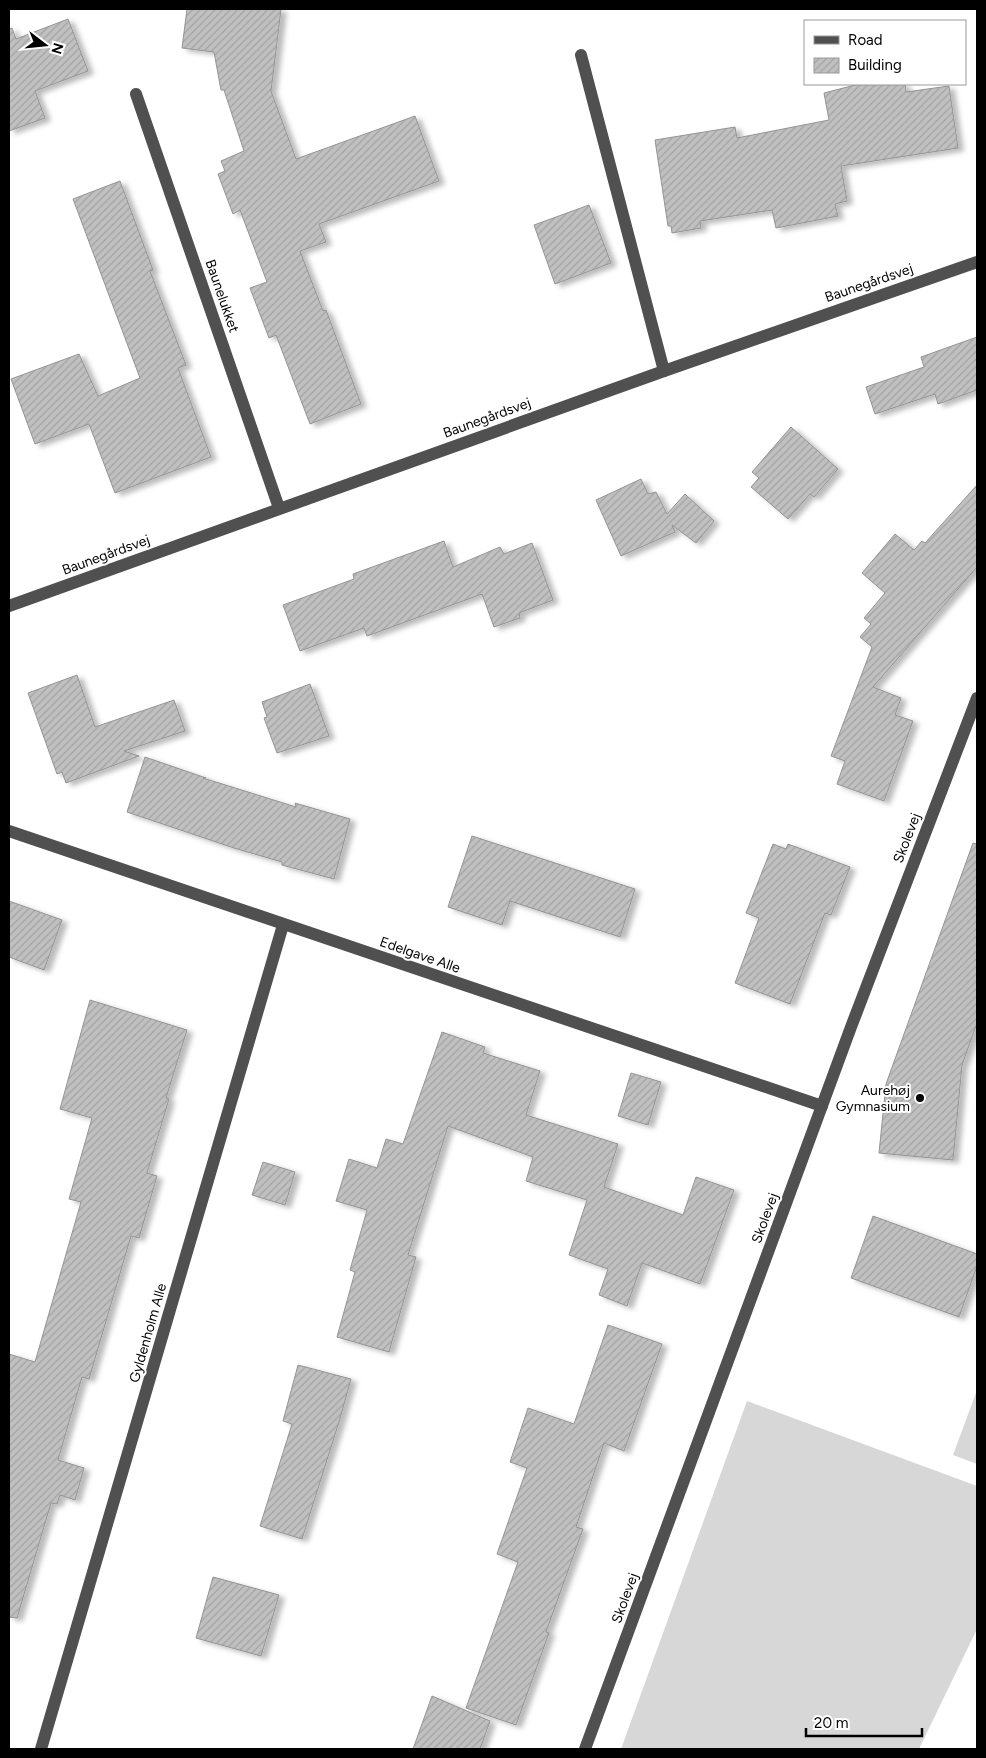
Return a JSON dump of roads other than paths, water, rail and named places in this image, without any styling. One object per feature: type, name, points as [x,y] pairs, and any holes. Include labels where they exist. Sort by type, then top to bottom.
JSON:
[{"type":"street","points":[[581,55],[664,371]]},
{"type":"street","name":"Baunelukket","points":[[136,94],[279,508]]},
{"type":"street","name":"Baunegårdsvej","points":[[9,606],[664,371],[977,262]]},
{"type":"street","name":"Skolevej","points":[[585,1749],[822,1106],[977,698]]},
{"type":"street","name":"Edelgave Alle","points":[[9,831],[822,1106]]},
{"type":"street","name":"Gyldenholm Alle","points":[[41,1749],[283,925]]},
{"type":"place","name":"Aurehøj Gymnasium","points":[[920,1098]]}]
